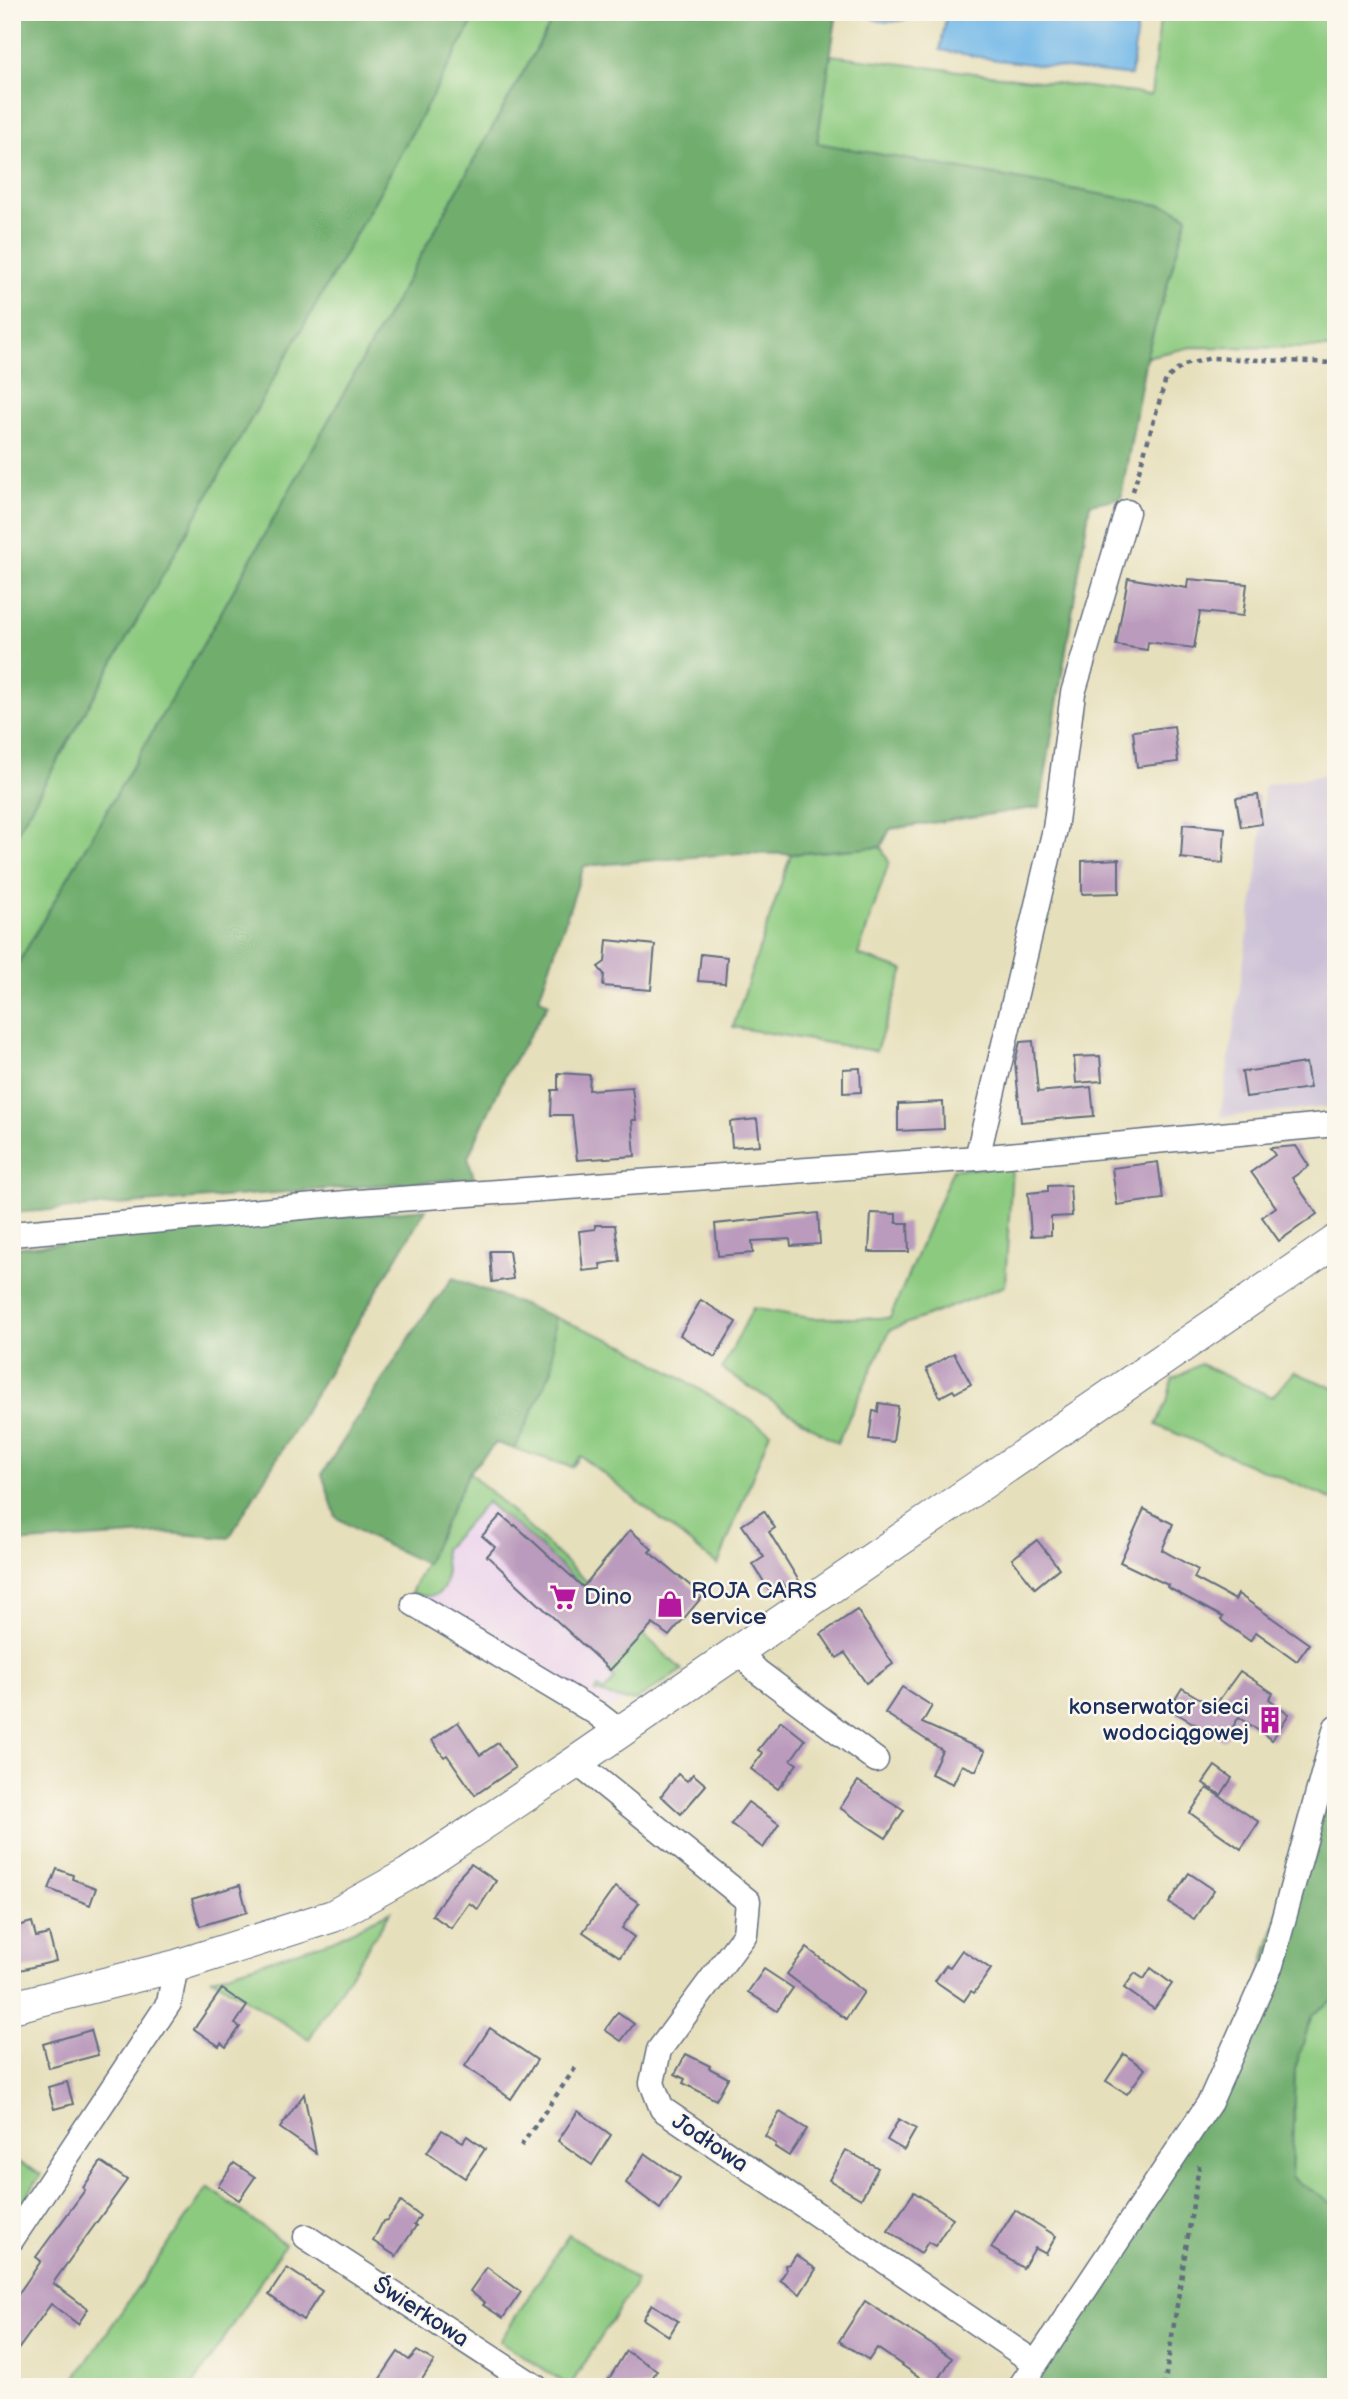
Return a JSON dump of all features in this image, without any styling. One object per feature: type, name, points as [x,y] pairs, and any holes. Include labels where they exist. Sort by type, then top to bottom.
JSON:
[{"type":"main road","points":[[12,2007],[176,1966],[333,1916],[408,1874],[618,1734],[1336,1241]]},
{"type":"street","points":[[977,1158],[1055,829],[1073,693],[1127,512]]},
{"type":"street","points":[[12,1234],[358,1202],[977,1158],[1336,1124]]},
{"type":"street","points":[[414,1604],[596,1713],[618,1734]]},
{"type":"street","points":[[738,1651],[757,1671],[876,1760]]},
{"type":"street","points":[[1020,2387],[1210,2102],[1271,1965],[1336,1727]]},
{"type":"street","name":"Jodłowa","points":[[576,1762],[748,1901],[745,1934],[659,2050],[652,2083],[662,2109],[1035,2363]]},
{"type":"street","points":[[12,2239],[169,2003],[176,1966]]},
{"type":"street","name":"Świerkowa","points":[[306,2238],[536,2387]]},
{"type":"path","points":[[1127,512],[1166,379],[1184,365],[1211,358],[1336,363]]},
{"type":"path","points":[[521,2146],[578,2064]]},
{"type":"path","points":[[1164,2387],[1201,2156]]},
{"type":"shaded area","points":[[1336,773],[1336,1106],[1220,1117],[1259,861],[1264,785]]},
{"type":"shaded area","points":[[469,1472],[678,1667],[611,1710],[411,1592]]},
{"type":"green space","points":[[12,12],[478,12],[374,202],[12,841]]},
{"type":"green space","points":[[478,12],[557,12],[204,643],[12,974],[12,841],[374,202]]},
{"type":"green space","points":[[557,12],[837,12],[817,143],[1171,207],[1187,217],[1146,357],[1121,498],[1090,504],[1040,807],[890,829],[881,847],[791,854],[741,853],[584,866],[539,998],[548,1004],[505,1076],[468,1157],[474,1178],[12,1213],[12,974],[204,643]]},
{"type":"green space","points":[[1161,12],[1336,12],[1336,348],[1192,347],[1146,357],[1187,216],[1171,207],[817,143],[831,55],[1151,95]]},
{"type":"green space","points":[[881,847],[889,862],[858,955],[904,970],[876,1051],[733,1027],[791,854]]},
{"type":"green space","points":[[1012,1167],[1005,1286],[890,1330],[837,1443],[722,1369],[753,1308],[810,1318],[890,1318],[953,1169]]},
{"type":"green space","points":[[426,1209],[229,1538],[166,1533],[12,1543],[12,1248]]},
{"type":"green space","points":[[453,1278],[554,1317],[552,1369],[515,1449],[496,1443],[469,1472],[426,1564],[369,1537],[336,1517],[322,1474],[423,1317]]},
{"type":"green space","points":[[554,1317],[627,1346],[770,1432],[718,1565],[581,1456],[572,1467],[515,1449],[552,1369]]},
{"type":"green space","points":[[1200,1364],[1272,1397],[1294,1372],[1336,1389],[1336,1501],[1156,1425],[1167,1402],[1172,1380]]},
{"type":"green space","points":[[469,1472],[682,1670],[636,1700],[627,1701],[595,1692],[598,1688],[604,1692],[615,1679],[608,1672],[639,1638],[516,1525],[487,1502],[444,1549],[446,1576],[443,1589],[431,1596],[411,1592]]},
{"type":"green space","points":[[1336,1717],[1336,1998],[1312,2015],[1295,2069],[1291,2177],[1336,2206],[1336,2387],[1031,2387],[1238,2050]]},
{"type":"green space","points":[[391,1911],[309,2039],[212,1978],[333,1940]]},
{"type":"green space","points":[[1336,1998],[1336,2206],[1291,2177],[1295,2069],[1312,2014]]},
{"type":"green space","points":[[12,2159],[41,2174],[12,2219]]},
{"type":"green space","points":[[208,2187],[285,2244],[192,2387],[69,2387]]},
{"type":"green space","points":[[569,2234],[637,2281],[570,2386],[500,2341]]},
{"type":"water","points":[[865,12],[911,12],[909,18],[885,22],[874,19]]},
{"type":"water","points":[[947,12],[1139,12],[1131,76],[997,60],[940,50]]},
{"type":"building","points":[[1128,578],[1187,588],[1188,579],[1247,584],[1243,616],[1200,612],[1194,648],[1148,642],[1147,650],[1116,645]]},
{"type":"building","points":[[1174,726],[1178,762],[1137,767],[1133,731]]},
{"type":"building","points":[[1258,795],[1262,824],[1241,827],[1236,798]]},
{"type":"building","points":[[1183,824],[1225,828],[1223,863],[1181,858]]},
{"type":"building","points":[[1119,859],[1119,893],[1082,894],[1082,861]]},
{"type":"building","points":[[607,940],[655,945],[651,990],[603,986],[604,974],[598,967],[605,962]]},
{"type":"building","points":[[701,954],[727,957],[725,983],[698,981]]},
{"type":"building","points":[[1033,1041],[1038,1092],[1091,1087],[1094,1116],[1021,1122],[1015,1062],[1020,1042]]},
{"type":"building","points":[[1100,1056],[1102,1081],[1076,1083],[1074,1057]]},
{"type":"building","points":[[1306,1063],[1310,1088],[1246,1097],[1242,1072]]},
{"type":"building","points":[[860,1068],[861,1092],[843,1093],[843,1069]]},
{"type":"building","points":[[558,1073],[590,1075],[589,1090],[632,1087],[636,1120],[632,1120],[635,1156],[577,1160],[572,1115],[551,1115],[552,1090],[558,1090]]},
{"type":"building","points":[[943,1102],[944,1129],[898,1131],[898,1104]]},
{"type":"building","points":[[757,1119],[760,1145],[732,1147],[730,1122]]},
{"type":"building","points":[[1296,1146],[1309,1166],[1292,1178],[1317,1214],[1279,1241],[1262,1217],[1276,1207],[1251,1172],[1275,1155],[1270,1148]]},
{"type":"building","points":[[1158,1162],[1163,1199],[1117,1205],[1112,1168]]},
{"type":"building","points":[[1070,1185],[1072,1216],[1051,1217],[1051,1235],[1031,1236],[1028,1193],[1048,1191],[1048,1186]]},
{"type":"building","points":[[818,1213],[820,1244],[791,1246],[790,1239],[752,1241],[753,1253],[718,1256],[715,1224]]},
{"type":"building","points":[[871,1213],[896,1214],[896,1223],[908,1223],[909,1252],[869,1252]]},
{"type":"building","points":[[595,1225],[615,1225],[620,1261],[600,1264],[601,1269],[583,1271],[579,1231],[595,1229]]},
{"type":"building","points":[[490,1251],[509,1251],[513,1279],[492,1282]]},
{"type":"building","points":[[701,1300],[736,1322],[715,1357],[680,1335]]},
{"type":"building","points":[[954,1353],[971,1384],[955,1393],[953,1390],[940,1397],[926,1369]]},
{"type":"building","points":[[879,1403],[898,1406],[893,1442],[869,1439],[873,1411],[878,1412]]},
{"type":"building","points":[[1144,1509],[1173,1524],[1162,1550],[1198,1570],[1194,1578],[1235,1600],[1238,1594],[1309,1644],[1297,1661],[1256,1632],[1250,1641],[1221,1620],[1223,1617],[1167,1587],[1168,1585],[1120,1562]]},
{"type":"building","points":[[764,1511],[775,1528],[769,1532],[799,1581],[787,1589],[782,1582],[769,1590],[753,1564],[764,1557],[742,1525]]},
{"type":"building","points":[[501,1515],[583,1587],[630,1530],[652,1549],[649,1552],[703,1596],[669,1636],[653,1624],[610,1670],[487,1556],[495,1547],[482,1536]]},
{"type":"building","points":[[1037,1540],[1059,1568],[1035,1588],[1012,1559]]},
{"type":"building","points":[[857,1610],[893,1664],[866,1683],[845,1653],[837,1658],[821,1634]]},
{"type":"building","points":[[1240,1671],[1273,1693],[1269,1699],[1289,1714],[1272,1740],[1239,1717],[1224,1741],[1169,1709],[1182,1688],[1214,1707]]},
{"type":"building","points":[[902,1687],[932,1706],[922,1723],[985,1751],[976,1771],[962,1765],[953,1784],[931,1774],[942,1750],[885,1713]]},
{"type":"building","points":[[781,1721],[805,1740],[791,1760],[797,1764],[778,1789],[751,1769],[763,1753],[758,1750]]},
{"type":"building","points":[[458,1722],[480,1755],[498,1743],[515,1768],[475,1795],[447,1755],[444,1757],[432,1740]]},
{"type":"building","points":[[1215,1766],[1232,1778],[1221,1795],[1203,1783]]},
{"type":"building","points":[[678,1774],[687,1781],[693,1774],[706,1785],[681,1814],[661,1796]]},
{"type":"building","points":[[858,1781],[904,1810],[886,1838],[840,1808]]},
{"type":"building","points":[[1207,1788],[1259,1822],[1241,1849],[1190,1813]]},
{"type":"building","points":[[748,1802],[779,1824],[763,1848],[731,1824]]},
{"type":"building","points":[[471,1864],[496,1881],[478,1909],[469,1903],[451,1928],[432,1915],[456,1880]]},
{"type":"building","points":[[57,1869],[73,1875],[72,1879],[96,1888],[90,1905],[49,1889]]},
{"type":"building","points":[[1189,1873],[1214,1890],[1194,1919],[1169,1903]]},
{"type":"building","points":[[240,1885],[247,1912],[200,1926],[192,1899]]},
{"type":"building","points":[[615,1887],[639,1903],[622,1928],[634,1937],[620,1957],[583,1932]]},
{"type":"building","points":[[32,1922],[36,1937],[49,1934],[56,1961],[12,1972],[12,1943],[17,1941],[14,1927]]},
{"type":"building","points":[[807,1948],[864,1992],[846,2019],[787,1974]]},
{"type":"building","points":[[962,1950],[991,1969],[974,1993],[971,1991],[964,2001],[935,1981],[946,1965],[950,1967]]},
{"type":"building","points":[[1151,1968],[1172,1984],[1154,2009],[1124,1988],[1135,1973],[1144,1979]]},
{"type":"building","points":[[764,1969],[793,1988],[777,2011],[748,1992]]},
{"type":"building","points":[[222,1989],[247,2006],[235,2024],[240,2027],[226,2047],[221,2043],[219,2046],[194,2029]]},
{"type":"building","points":[[618,2012],[634,2024],[621,2041],[605,2030]]},
{"type":"building","points":[[490,2028],[537,2060],[511,2099],[465,2066]]},
{"type":"building","points":[[91,2030],[98,2055],[49,2068],[43,2044]]},
{"type":"building","points":[[686,2054],[728,2078],[716,2100],[683,2083],[685,2079],[675,2074]]},
{"type":"building","points":[[1124,2054],[1145,2069],[1127,2094],[1106,2081]]},
{"type":"building","points":[[67,2082],[73,2104],[54,2109],[48,2087]]},
{"type":"building","points":[[304,2094],[316,2153],[280,2128]]},
{"type":"building","points":[[578,2111],[611,2135],[592,2165],[558,2141]]},
{"type":"building","points":[[780,2112],[807,2129],[789,2156],[765,2136]]},
{"type":"building","points":[[899,2119],[916,2129],[904,2150],[887,2140]]},
{"type":"building","points":[[442,2130],[463,2142],[467,2136],[485,2149],[465,2178],[427,2152]]},
{"type":"building","points":[[846,2150],[878,2168],[861,2199],[829,2180]]},
{"type":"building","points":[[645,2153],[680,2178],[660,2209],[626,2183]]},
{"type":"building","points":[[101,2162],[127,2180],[53,2283],[88,2309],[78,2324],[51,2304],[12,2358],[12,2303],[41,2261],[36,2257],[85,2190],[83,2188]]},
{"type":"building","points":[[234,2163],[255,2177],[239,2200],[218,2186]]},
{"type":"building","points":[[914,2192],[953,2218],[935,2246],[928,2242],[921,2253],[888,2231]]},
{"type":"building","points":[[401,2202],[420,2216],[396,2256],[373,2241],[383,2221],[387,2220]]},
{"type":"building","points":[[1015,2210],[1056,2236],[1046,2254],[1035,2248],[1023,2268],[991,2248]]},
{"type":"building","points":[[796,2255],[816,2269],[800,2294],[780,2280],[786,2271],[785,2265],[790,2264]]},
{"type":"building","points":[[487,2267],[521,2292],[503,2318],[483,2305],[485,2303],[470,2291]]},
{"type":"building","points":[[287,2268],[322,2291],[303,2320],[269,2295]]},
{"type":"building","points":[[865,2301],[952,2358],[934,2387],[877,2348],[869,2360],[839,2341]]},
{"type":"building","points":[[652,2304],[678,2321],[669,2336],[643,2319]]},
{"type":"building","points":[[417,2351],[434,2361],[417,2387],[389,2387],[379,2380],[398,2352],[409,2360]]},
{"type":"building","points":[[626,2351],[657,2370],[647,2387],[604,2387]]},
{"type":"place","name":"Dino","points":[[563,1597]]},
{"type":"place","name":"ROJA CARS service","points":[[670,1604]]},
{"type":"place","name":"konserwator sieci wodociągowej","points":[[1270,1720]]}]
